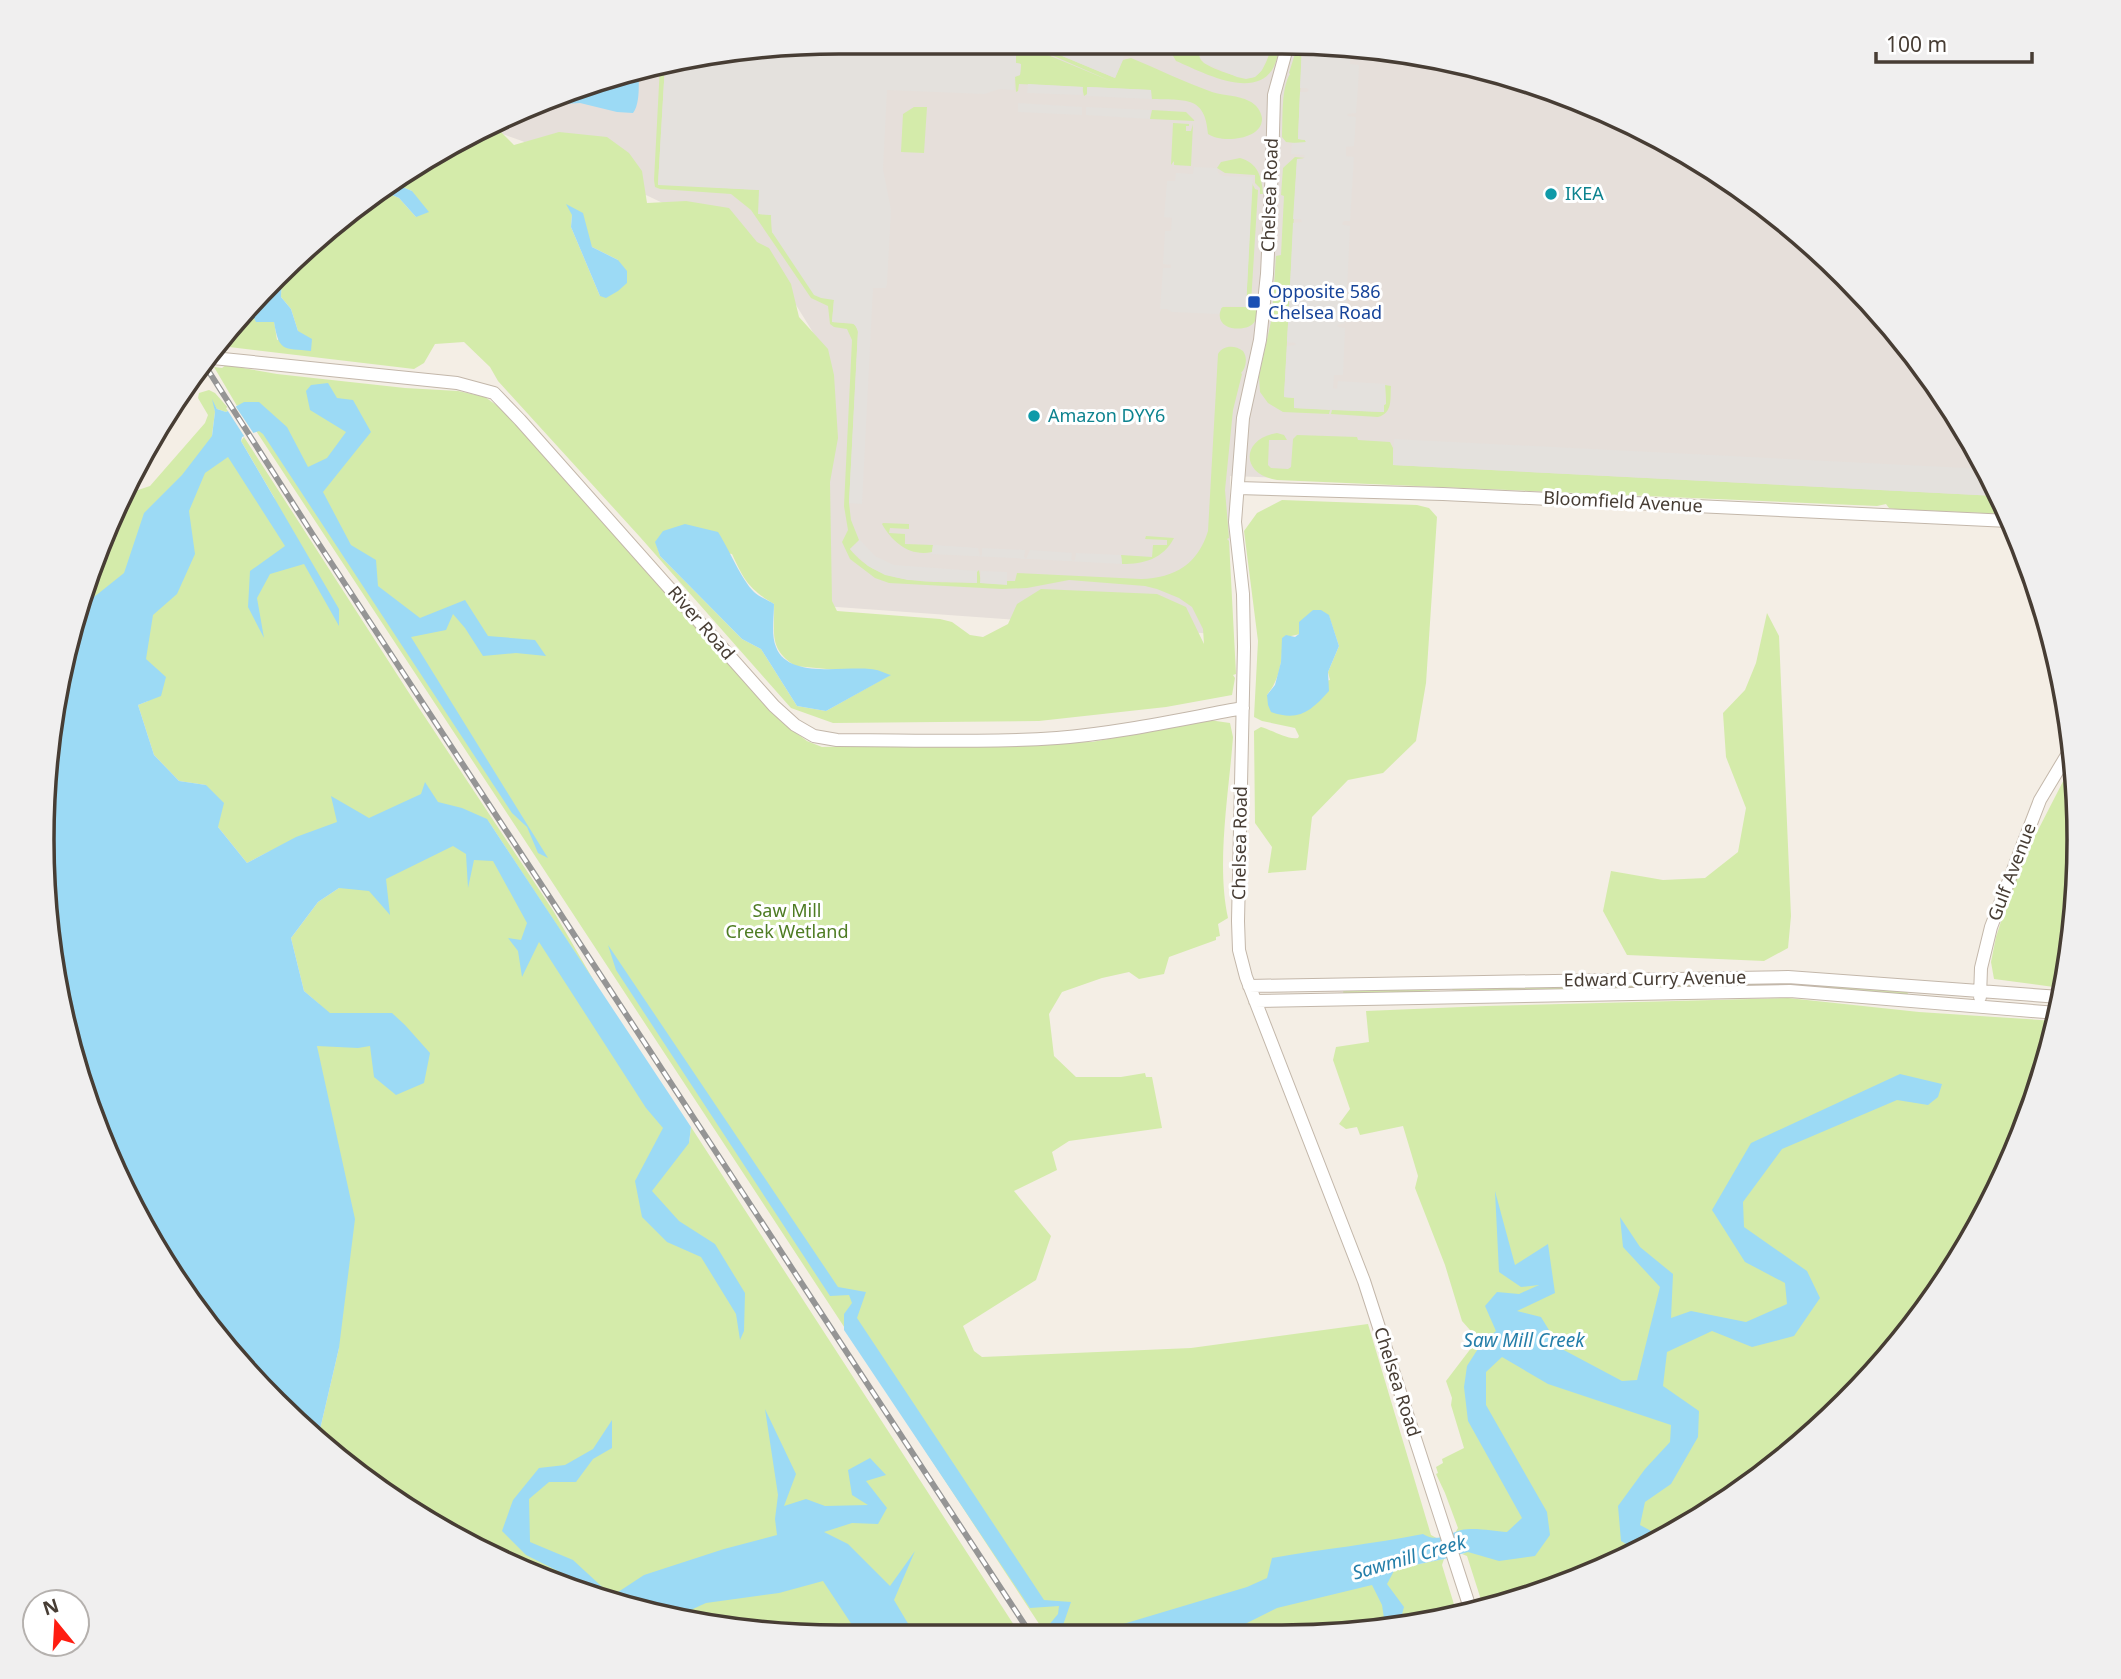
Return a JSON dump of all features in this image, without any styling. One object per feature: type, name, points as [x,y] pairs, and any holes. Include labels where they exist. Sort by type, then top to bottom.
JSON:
[{"type":"street","name":"Chelsea Road","points":[[1285,54],[1274,95],[1267,274],[1260,340],[1242,418],[1235,522],[1243,594],[1239,950],[1249,986],[1364,1281],[1468,1602]]},
{"type":"street","name":"River Road","points":[[219,359],[457,383],[494,394],[774,706],[795,725],[814,736],[837,740],[1003,740],[1058,737],[1100,733],[1243,708]]},
{"type":"street","name":"Bloomfield Avenue","points":[[1238,488],[1443,494],[1999,521]]},
{"type":"street","name":"Gulf Avenue","points":[[1980,1008],[1981,968],[1991,926],[2040,800],[2062,762]]},
{"type":"street","name":"Edward Curry Avenue","points":[[1249,986],[1788,977],[2051,996]]},
{"type":"street","points":[[1440,983],[1440,998]]},
{"type":"street","name":"Edward Curry Avenue","points":[[1255,1001],[1790,991],[2047,1012]]},
{"type":"shaded area","points":[[840,54],[1006,54],[1016,55],[1016,63],[1021,64],[1020,75],[1015,76],[1014,90],[1000,89],[984,94],[887,90],[883,169],[891,210],[887,283],[886,288],[873,288],[862,504],[849,503],[858,332],[856,326],[852,323],[832,322],[834,300],[814,295],[772,232],[771,215],[758,214],[759,190],[658,185],[664,74],[737,61]]},
{"type":"shaded area","points":[[1057,54],[1125,54],[1115,78]]},
{"type":"shaded area","points":[[1269,54],[1262,70],[1255,77],[1246,79],[1204,63],[1199,55]]},
{"type":"shaded area","points":[[1282,54],[1384,61],[1485,81],[1582,114],[1674,159],[1760,217],[1799,249],[1837,284],[1904,361],[1962,447],[1993,508],[1617,489],[1230,476],[1229,635],[823,606],[827,355],[762,250],[498,132],[587,96],[636,81],[686,69],[788,56]]},
{"type":"shaded area","points":[[1302,55],[1351,58],[1350,64],[1359,65],[1356,113],[1347,114],[1356,117],[1354,146],[1346,147],[1346,156],[1354,157],[1350,221],[1342,223],[1350,226],[1347,290],[1338,291],[1347,294],[1345,323],[1337,325],[1345,328],[1343,375],[1334,375],[1333,388],[1337,389],[1338,381],[1385,384],[1384,412],[1294,408],[1294,398],[1284,397],[1287,346],[1296,345],[1287,342],[1290,291],[1298,290],[1297,287],[1290,287],[1293,223],[1302,222],[1301,219],[1293,219],[1297,159],[1305,157],[1291,154],[1292,143],[1306,142],[1298,139],[1300,92],[1309,90],[1300,88]]},
{"type":"shaded area","points":[[1028,84],[1083,87],[1082,95],[1027,93]]},
{"type":"shaded area","points":[[1087,87],[1151,90],[1151,99],[1087,96]]},
{"type":"shaded area","points":[[1018,103],[1082,107],[1082,115],[1018,112]]},
{"type":"shaded area","points":[[1086,107],[1150,110],[1150,119],[1086,115]]},
{"type":"shaded area","points":[[1194,167],[1217,168],[1218,173],[1223,176],[1253,177],[1246,307],[1225,306],[1219,314],[1160,309],[1163,268],[1171,268],[1171,265],[1163,264],[1165,231],[1171,231],[1172,218],[1164,217],[1167,181],[1175,181],[1176,173],[1193,174]]},
{"type":"shaded area","points":[[1394,439],[1973,468],[1988,496],[1393,465]]},
{"type":"shaded area","points":[[860,540],[875,556],[894,565],[977,571],[977,583],[908,580],[885,575],[868,566],[850,549]]},
{"type":"shaded area","points":[[933,545],[978,548],[980,556],[982,548],[1025,550],[1026,559],[930,554]]},
{"type":"shaded area","points":[[1030,550],[1072,553],[1073,561],[1076,553],[1121,555],[1122,564],[1026,559]]},
{"type":"shaded area","points":[[981,571],[1007,572],[1007,585],[980,583]]},
{"type":"green space","points":[[1006,54],[1046,54],[1113,82],[1049,54],[1057,54],[1115,78],[1123,60],[1131,58],[1212,92],[1252,102],[1261,113],[1260,126],[1249,136],[1231,139],[1214,137],[1208,134],[1206,121],[1197,106],[1183,100],[1152,99],[1151,90],[1088,87],[1084,96],[1082,87],[1019,84],[1016,92],[1015,77],[1020,75],[1021,64],[1016,63],[1016,55]]},
{"type":"green space","points":[[1172,54],[1199,54],[1201,60],[1211,67],[1249,78],[1258,75],[1269,54],[1278,54],[1272,70],[1263,79],[1252,83],[1239,83],[1212,76],[1176,61]]},
{"type":"green space","points":[[1295,54],[1302,55],[1298,139],[1305,140],[1304,144],[1286,142],[1282,137],[1283,104]]},
{"type":"green space","points":[[664,74],[658,184],[760,190],[759,214],[771,215],[772,232],[834,299],[832,322],[854,324],[858,330],[849,503],[851,520],[859,540],[850,549],[862,561],[891,576],[908,580],[976,583],[979,570],[981,583],[1007,584],[1007,581],[1015,581],[1017,573],[1141,579],[1164,576],[1184,567],[1198,552],[1208,531],[1218,354],[1229,347],[1243,351],[1246,363],[1241,373],[1233,410],[1225,490],[1236,674],[1233,675],[1235,678],[1232,695],[1166,707],[1039,721],[833,723],[791,708],[498,381],[490,367],[464,342],[435,344],[424,363],[414,369],[229,347],[254,316],[274,321],[277,340],[298,331],[291,309],[281,297],[281,287],[322,249],[392,195],[399,198],[416,217],[412,191],[403,187],[447,159],[500,131],[514,145],[559,132],[607,137],[629,153],[642,171],[647,203],[686,201],[729,208],[757,242],[769,248],[791,284],[799,317],[828,349],[834,375],[838,438],[830,482],[832,601],[837,611],[940,619],[952,622],[970,635],[983,637],[1008,624],[1017,604],[1041,589],[1157,594],[1186,607],[1204,644],[1203,629],[1192,607],[1179,598],[1145,586],[1069,580],[1027,588],[1002,589],[889,583],[875,578],[850,559],[842,542],[848,530],[844,506],[852,340],[847,329],[830,324],[828,306],[811,298],[751,210],[731,194],[660,189],[655,187],[660,75]],"holes":[[[572,215],[592,247],[618,260],[600,296],[571,227]],[[656,542],[732,554],[748,583],[774,604],[777,646],[780,653],[795,666],[890,675],[826,711],[797,706],[761,649],[742,639],[660,556]]]},
{"type":"green space","points":[[914,107],[927,107],[924,153],[901,152],[903,114]]},
{"type":"green space","points":[[1152,110],[1186,112],[1195,121],[1150,119]]},
{"type":"green space","points":[[1173,123],[1189,124],[1186,131],[1191,131],[1193,124],[1191,166],[1174,165],[1174,161],[1171,165]]},
{"type":"green space","points":[[1295,157],[1305,158],[1297,159],[1284,397],[1294,398],[1294,408],[1330,410],[1329,414],[1283,412],[1268,403],[1260,392],[1259,376],[1272,317],[1276,256],[1281,255],[1283,168]]},
{"type":"green space","points":[[1240,158],[1255,167],[1262,182],[1263,194],[1260,194],[1260,188],[1255,183],[1255,175],[1225,173],[1217,168],[1221,162]]},
{"type":"green space","points":[[1252,183],[1258,190],[1251,303],[1257,304],[1256,317],[1251,325],[1239,329],[1226,325],[1221,321],[1220,315],[1222,307],[1246,307]]},
{"type":"green space","name":"Saw Mill Creek Wetland","points":[[226,365],[277,374],[458,391],[485,397],[506,412],[792,730],[807,741],[822,747],[1092,742],[1209,720],[1230,723],[1233,737],[1223,852],[1228,918],[1218,924],[1220,936],[1216,937],[1216,940],[1169,957],[1164,974],[1139,979],[1129,972],[1062,992],[1049,1014],[1054,1056],[1076,1077],[1121,1077],[1145,1073],[1146,1077],[1152,1077],[1162,1128],[1069,1141],[1052,1152],[1057,1170],[1014,1191],[1051,1236],[1036,1280],[963,1326],[974,1351],[982,1357],[1191,1348],[1368,1324],[1431,1535],[1438,1539],[1430,1538],[1140,1625],[1040,1625],[239,405],[237,406],[214,367],[222,368]]},
{"type":"green space","points":[[1385,385],[1391,386],[1388,409],[1383,415],[1331,414],[1332,410],[1383,412],[1386,403]]},
{"type":"green space","points":[[209,390],[215,393],[230,410],[226,412],[217,409],[214,404],[212,435],[275,499],[241,441],[244,437],[554,912],[597,986],[487,819],[689,1143],[691,1127],[1014,1625],[788,1623],[686,1610],[636,1598],[539,1565],[447,1520],[361,1462],[320,1428],[339,1348],[317,1046],[319,1004],[304,991],[291,938],[318,902],[339,888],[270,851],[247,863],[218,827],[206,785],[179,781],[154,755],[138,705],[148,701],[86,621],[114,539],[137,489],[150,486],[205,423],[208,415],[198,398],[199,393]]},
{"type":"green space","points":[[1277,433],[1284,435],[1287,440],[1269,440],[1268,465],[1271,468],[1291,467],[1293,439],[1297,435],[1357,437],[1358,440],[1390,442],[1393,448],[1393,465],[1988,496],[1996,514],[1895,509],[1886,504],[1877,506],[1277,480],[1256,471],[1251,464],[1252,448],[1265,436]]},
{"type":"green space","points":[[1282,500],[1417,505],[1429,508],[1437,517],[1426,683],[1416,741],[1383,773],[1348,780],[1312,817],[1306,870],[1268,873],[1272,847],[1255,823],[1254,731],[1261,727],[1289,738],[1299,736],[1295,728],[1254,717],[1258,641],[1244,531],[1257,513]],"holes":[[[1329,616],[1339,646],[1328,672],[1330,680],[1267,695],[1280,668],[1282,638],[1300,634],[1300,628]]]},
{"type":"green space","points":[[883,523],[909,524],[909,529],[890,528],[889,533],[905,534],[905,544],[933,545],[932,552],[916,552],[902,547],[891,537]]},
{"type":"green space","points":[[1146,536],[1174,538],[1164,551],[1152,559],[1122,564],[1121,555],[1152,557],[1153,545],[1167,545],[1167,540],[1145,539]]},
{"type":"green space","points":[[1767,613],[1779,636],[1791,916],[1788,948],[1764,961],[1627,955],[1603,911],[1611,871],[1663,880],[1705,878],[1738,852],[1746,808],[1726,757],[1723,713],[1745,690],[1756,663]]},
{"type":"green space","points":[[2064,779],[2067,840],[2065,891],[2053,987],[1994,979],[1991,962],[1996,937],[2018,869]]},
{"type":"green space","points":[[1775,981],[1907,991],[1908,994],[1452,990],[1453,988]]},
{"type":"green space","points":[[1430,988],[1430,992],[1343,992],[1344,990]]},
{"type":"green space","points":[[1788,998],[1919,1012],[2045,1020],[2025,1092],[2007,1140],[1962,1232],[1904,1318],[1837,1395],[1760,1462],[1674,1520],[1582,1565],[1481,1599],[1467,1556],[1462,1554],[1465,1553],[1458,1532],[1455,1533],[1458,1528],[1436,1474],[1436,1467],[1443,1463],[1442,1459],[1464,1448],[1446,1381],[1478,1339],[1462,1321],[1445,1265],[1415,1188],[1418,1176],[1403,1126],[1360,1135],[1357,1127],[1346,1129],[1339,1124],[1350,1109],[1333,1060],[1336,1047],[1369,1042],[1366,1011]]},
{"type":"green space","points":[[1444,1559],[1442,1565],[1454,1605],[1384,1618],[1333,1623],[1232,1625],[1278,1603],[1395,1569]]},
{"type":"water","points":[[639,80],[638,98],[633,113],[580,103],[566,104]]},
{"type":"water","points":[[403,187],[412,191],[429,212],[416,217],[399,198],[392,195]]},
{"type":"water","points":[[566,204],[583,213],[592,247],[618,260],[627,271],[627,283],[606,298],[600,296],[571,227],[572,215]]},
{"type":"water","points":[[281,287],[281,297],[291,309],[298,331],[312,339],[311,351],[284,347],[278,339],[274,322],[256,322],[254,317]]},
{"type":"water","points":[[328,383],[337,398],[353,400],[371,432],[323,492],[351,545],[376,560],[378,586],[420,618],[465,600],[488,636],[535,640],[546,656],[516,653],[483,656],[453,614],[446,630],[411,637],[548,858],[538,853],[527,827],[512,813],[259,431],[242,437],[241,441],[339,609],[339,626],[304,564],[270,574],[257,598],[264,638],[248,607],[250,571],[285,546],[228,457],[205,473],[189,511],[195,554],[177,594],[153,615],[146,659],[166,677],[161,696],[138,705],[154,755],[179,781],[206,785],[224,803],[218,827],[247,863],[296,837],[337,822],[331,796],[369,818],[421,794],[425,782],[438,802],[462,808],[487,819],[691,1127],[689,1143],[652,1191],[679,1221],[715,1244],[745,1293],[744,1331],[740,1340],[736,1314],[701,1257],[667,1242],[642,1217],[635,1181],[663,1128],[646,1108],[539,942],[522,977],[518,951],[508,938],[521,940],[527,923],[493,861],[474,860],[468,888],[466,854],[453,846],[386,879],[390,915],[369,891],[339,888],[318,902],[291,938],[304,991],[330,1013],[392,1013],[430,1053],[424,1083],[396,1095],[374,1077],[370,1046],[317,1046],[355,1219],[339,1348],[320,1428],[284,1395],[217,1318],[159,1232],[135,1187],[96,1092],[81,1043],[61,942],[54,840],[56,788],[69,686],[93,598],[124,573],[144,513],[182,475],[212,436],[215,412],[212,399],[217,409],[226,412],[244,402],[259,402],[287,427],[308,467],[327,458],[346,432],[310,410],[306,391],[311,385]]},
{"type":"water","points":[[685,524],[718,532],[749,586],[756,594],[774,604],[774,637],[782,657],[792,664],[804,667],[873,669],[891,675],[826,711],[797,706],[761,649],[742,639],[660,556],[655,542],[663,531]]},
{"type":"water","points":[[1313,610],[1321,610],[1329,615],[1339,646],[1328,672],[1329,691],[1304,713],[1289,716],[1271,712],[1267,695],[1275,685],[1281,662],[1282,638],[1299,634],[1299,622]]},
{"type":"water","points":[[608,945],[838,1287],[866,1292],[857,1318],[1044,1600],[1071,1602],[1063,1625],[1049,1625],[1058,1614],[1059,1606],[1030,1608],[844,1330],[844,1314],[852,1303],[849,1295],[830,1296],[616,970]]},
{"type":"water","name":"Saw Mill Creek","points":[[1900,1074],[1942,1084],[1938,1097],[1928,1105],[1897,1100],[1782,1149],[1743,1202],[1744,1227],[1807,1271],[1820,1298],[1794,1336],[1752,1347],[1712,1331],[1667,1352],[1663,1386],[1699,1411],[1698,1437],[1671,1484],[1645,1502],[1640,1525],[1652,1532],[1627,1545],[1621,1541],[1618,1506],[1645,1469],[1670,1442],[1671,1425],[1548,1384],[1502,1357],[1486,1372],[1486,1405],[1547,1512],[1550,1535],[1535,1556],[1499,1561],[1468,1552],[1395,1569],[1387,1584],[1404,1607],[1402,1615],[1384,1618],[1382,1605],[1372,1585],[1277,1608],[1243,1625],[1120,1625],[1247,1587],[1267,1578],[1272,1558],[1423,1534],[1437,1538],[1466,1529],[1507,1532],[1522,1518],[1468,1421],[1464,1387],[1467,1366],[1481,1344],[1496,1331],[1485,1306],[1497,1292],[1519,1294],[1539,1285],[1521,1287],[1499,1272],[1495,1191],[1515,1265],[1548,1244],[1555,1293],[1517,1311],[1541,1317],[1560,1348],[1622,1381],[1637,1380],[1660,1287],[1623,1247],[1620,1217],[1640,1247],[1673,1274],[1671,1318],[1691,1311],[1746,1322],[1787,1304],[1785,1283],[1745,1262],[1712,1210],[1751,1143]]},
{"type":"water","points":[[765,1409],[796,1474],[784,1506],[806,1499],[825,1506],[868,1505],[852,1495],[848,1470],[870,1458],[886,1475],[866,1481],[887,1508],[878,1524],[852,1523],[824,1532],[848,1544],[890,1586],[915,1551],[894,1600],[909,1625],[852,1625],[823,1581],[779,1593],[706,1603],[689,1611],[618,1592],[644,1575],[777,1535],[775,1519],[778,1495]]},
{"type":"water","points":[[612,1420],[612,1448],[593,1459],[576,1482],[549,1482],[529,1499],[530,1542],[573,1560],[603,1588],[567,1576],[526,1555],[502,1531],[513,1500],[539,1468],[565,1465],[593,1449]]},
{"type":"pier","points":[[234,404],[254,434],[246,439],[226,408]]},
{"type":"railway","points":[[209,372],[1025,1625]]},
{"type":"place","name":"IKEA","points":[[1551,194]]},
{"type":"place","name":"Opposite 586 Chelsea Road","points":[[1254,302]]},
{"type":"place","name":"Amazon DYY6","points":[[1034,416]]},
{"type":"water label","name":"Sawmill Creek","points":[[1409,1557]]}]
